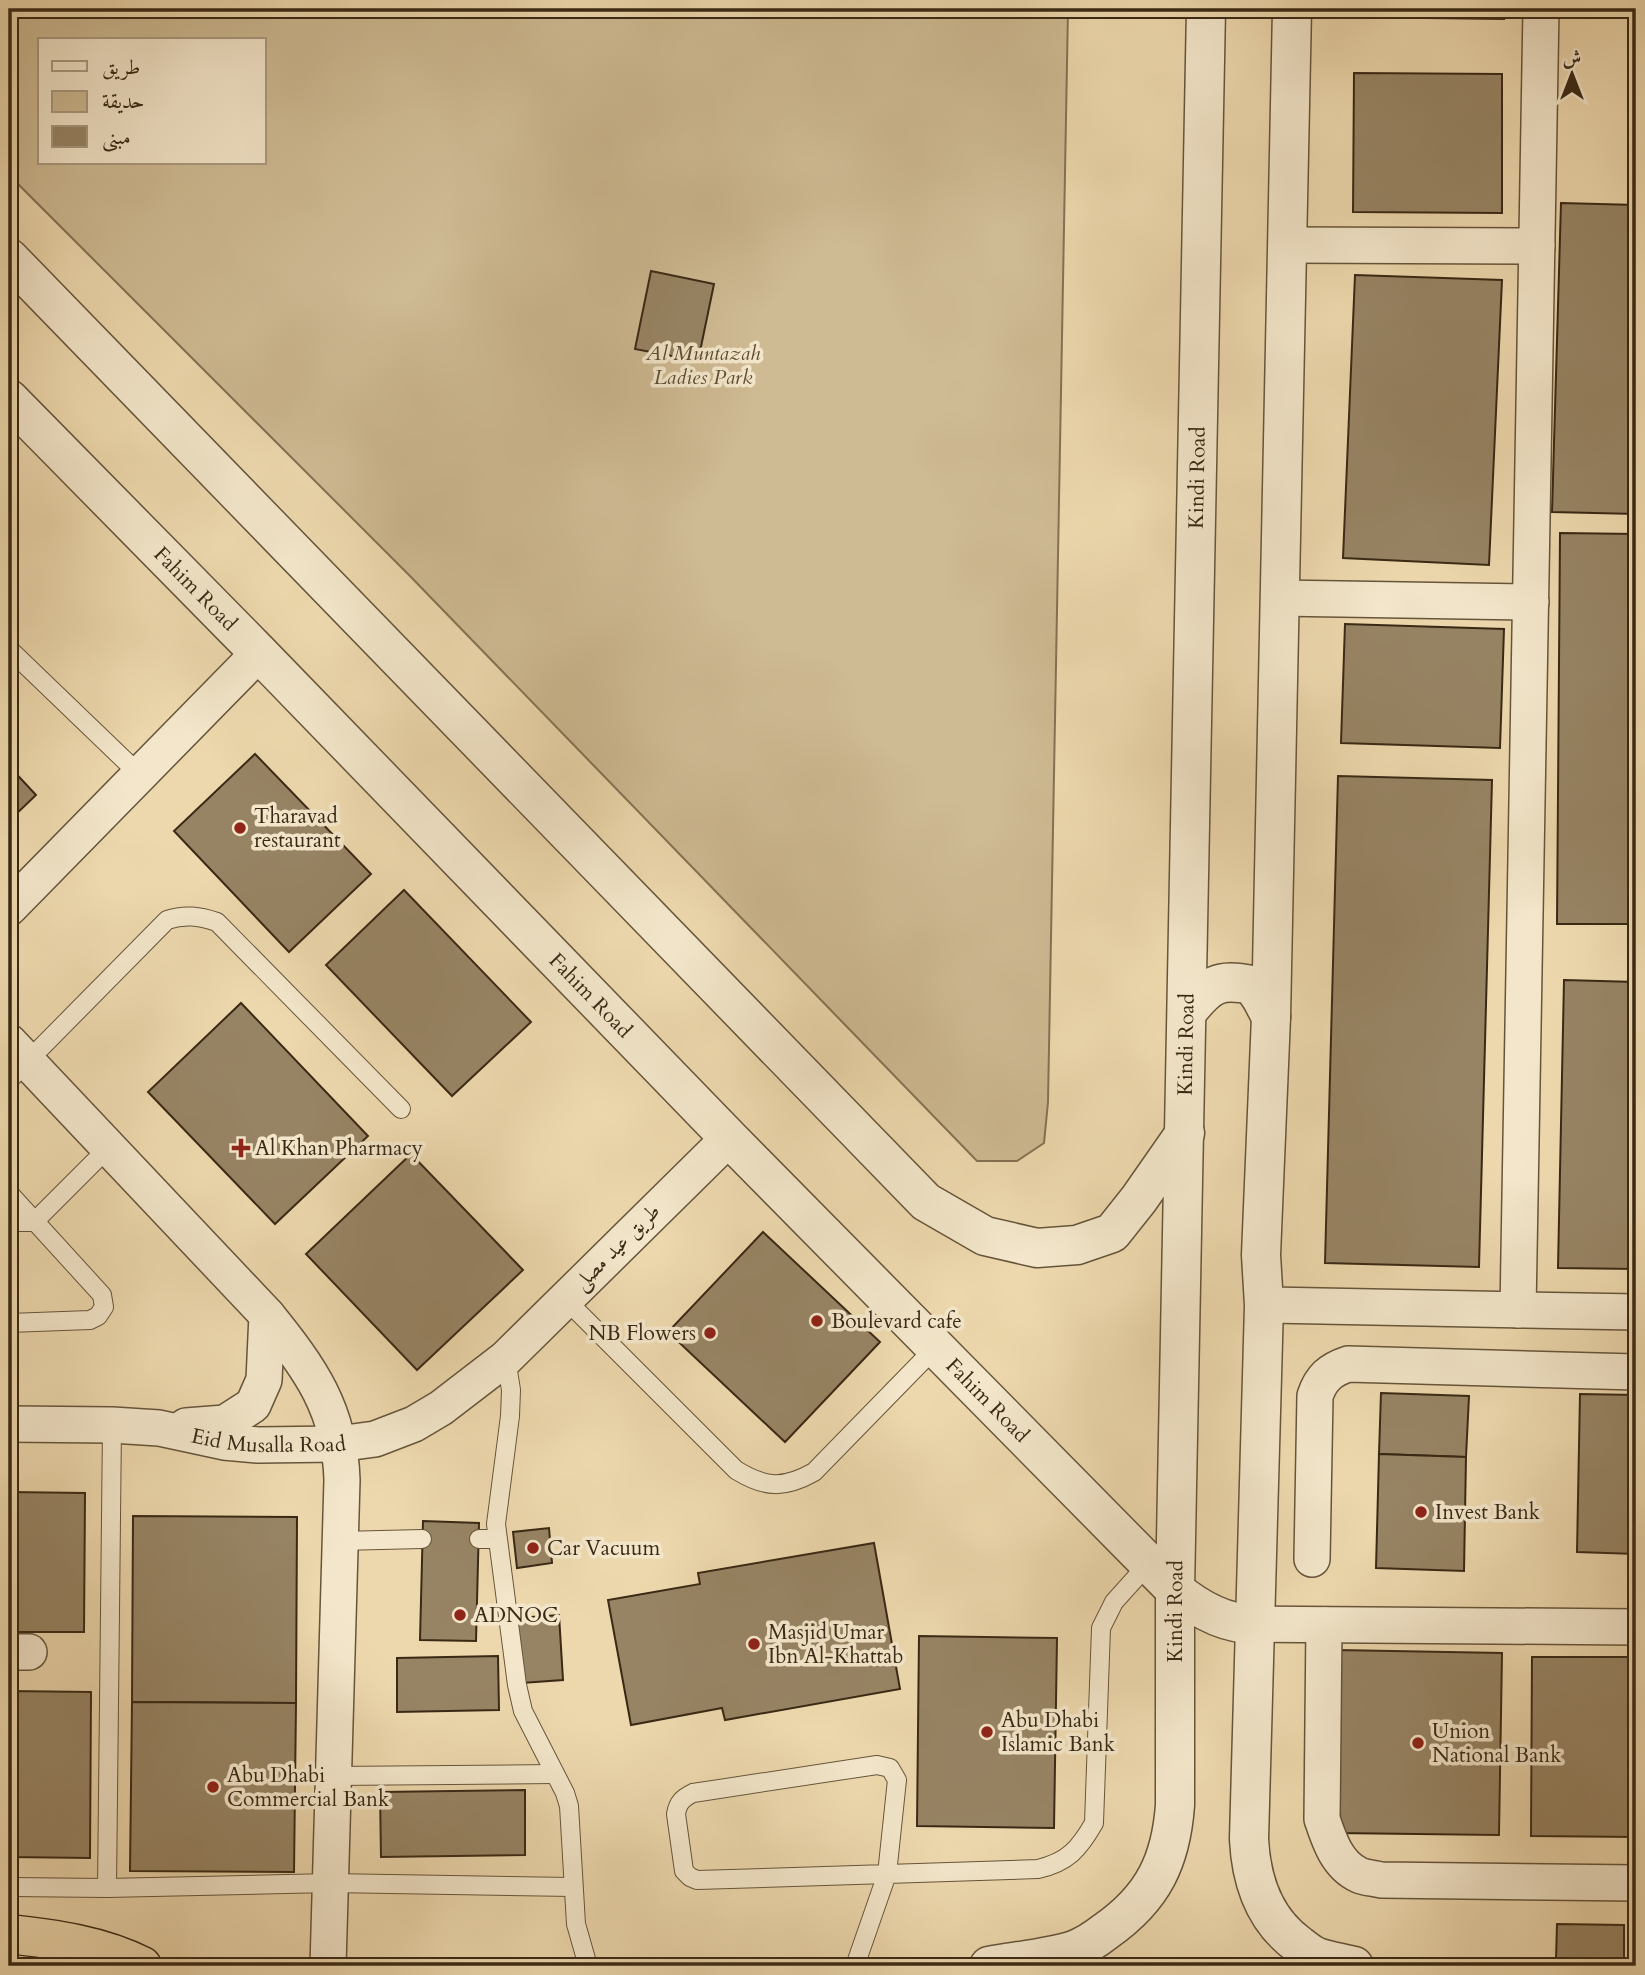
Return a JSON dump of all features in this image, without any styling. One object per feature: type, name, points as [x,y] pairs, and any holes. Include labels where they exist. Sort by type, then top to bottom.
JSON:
[{"type":"highway","points":[[9,1934],[44,1937],[92,1947],[142,1966]]},
{"type":"street","name":"Kindi Road","points":[[989,1966],[1075,1950],[1097,1938],[1135,1910],[1153,1884],[1165,1859],[1173,1832],[1175,1590],[1206,9]]},
{"type":"street","points":[[1292,9],[1271,1017],[1261,1255],[1264,1305],[1249,1839],[1254,1878],[1269,1914],[1289,1938],[1315,1956],[1354,1966]]},
{"type":"street","points":[[1518,1310],[1541,9]]},
{"type":"street","points":[[1288,244],[1537,246]]},
{"type":"street","points":[[9,258],[926,1202],[985,1236],[1037,1248],[1077,1245],[1112,1233],[1185,1133]]},
{"type":"street","name":"Fahim Road","points":[[9,399],[729,1138],[1175,1590],[1195,1606],[1217,1616],[1238,1624],[1254,1624]]},
{"type":"street","points":[[1279,598],[1531,602]]},
{"type":"street","points":[[9,908],[259,653]]},
{"type":"street","points":[[1188,1011],[1201,994],[1217,984],[1233,981],[1252,985],[1271,1017]]},
{"type":"street","points":[[15,1061],[108,1148],[267,1315],[293,1348],[326,1401],[338,1444],[342,1480],[328,1966]]},
{"type":"street","name":"طريق عيد مصلى","points":[[506,1358],[729,1138]]},
{"type":"street","points":[[1264,1305],[1636,1312]]},
{"type":"street","points":[[159,1428],[225,1423],[253,1405],[264,1380],[267,1315]]},
{"type":"street","name":"Eid Musalla Road","points":[[9,1424],[159,1428],[225,1443],[338,1444],[375,1439],[414,1424],[441,1408],[506,1358]]},
{"type":"street","points":[[1312,1559],[1315,1396],[1326,1375],[1337,1368],[1348,1364],[1636,1372]]},
{"type":"street","points":[[1254,1624],[1636,1628]]},
{"type":"street","points":[[1324,1625],[1322,1819],[1331,1846],[1343,1863],[1358,1875],[1381,1880],[1636,1882]]},
{"type":"lane","points":[[9,649],[140,775]]},
{"type":"lane","points":[[15,1061],[167,920],[182,915],[199,917],[217,922],[401,1109]]},
{"type":"lane","points":[[9,1222],[34,1222],[108,1148]]},
{"type":"lane","points":[[9,1193],[102,1296],[104,1307],[98,1316],[90,1321],[9,1323]]},
{"type":"lane","points":[[565,1299],[736,1470],[750,1478],[780,1485],[798,1481],[814,1472],[936,1348]]},
{"type":"lane","points":[[506,1358],[511,1391],[510,1416],[500,1485],[497,1539],[520,1700],[565,1793],[569,1807],[576,1924],[588,1966]]},
{"type":"lane","points":[[107,1888],[112,1425]]},
{"type":"lane","points":[[340,1541],[422,1539]]},
{"type":"lane","points":[[479,1539],[497,1539]]},
{"type":"lane","points":[[855,1966],[887,1874],[897,1780],[890,1768],[884,1765],[693,1793],[684,1797],[677,1806],[682,1864],[684,1871],[697,1880],[887,1874],[1038,1869],[1058,1864],[1083,1844],[1094,1822],[1101,1628],[1114,1602],[1149,1563]]},
{"type":"lane","points":[[333,1776],[554,1774]]},
{"type":"lane","points":[[9,1887],[107,1888],[330,1883],[573,1887]]},
{"type":"green space","name":"Al Muntazah Ladies Park","points":[[9,9],[1068,9],[1048,1102],[1044,1143],[1017,1161],[977,1161],[409,575],[9,175]]},
{"type":"building","points":[[1346,9],[1504,9],[1504,19],[1346,17]]},
{"type":"building","points":[[1354,73],[1502,74],[1502,213],[1353,212]]},
{"type":"building","points":[[1561,203],[1636,205],[1636,514],[1552,512]]},
{"type":"building","points":[[651,271],[714,284],[698,361],[635,349]]},
{"type":"building","points":[[1355,275],[1502,280],[1489,565],[1343,558]]},
{"type":"building","points":[[1560,533],[1636,534],[1636,924],[1557,924]]},
{"type":"building","points":[[1345,624],[1504,629],[1500,748],[1341,743]]},
{"type":"building","points":[[255,754],[371,874],[289,952],[174,831]]},
{"type":"building","points":[[9,766],[36,795],[9,821]]},
{"type":"building","points":[[1338,776],[1492,780],[1479,1267],[1325,1263]]},
{"type":"building","points":[[404,890],[531,1022],[452,1096],[326,965]]},
{"type":"building","points":[[1564,980],[1636,982],[1636,1269],[1558,1268]]},
{"type":"building","points":[[241,1003],[368,1136],[275,1224],[148,1092]]},
{"type":"building","points":[[411,1154],[523,1270],[417,1370],[306,1254]]},
{"type":"building","points":[[763,1232],[880,1342],[785,1442],[668,1332]]},
{"type":"building","points":[[1381,1393],[1469,1396],[1466,1457],[1379,1454]]},
{"type":"building","points":[[1580,1394],[1636,1395],[1636,1554],[1577,1552]]},
{"type":"building","name":"Invest Bank","points":[[1379,1454],[1466,1457],[1464,1571],[1376,1568]]},
{"type":"building","points":[[9,1492],[85,1493],[84,1632],[9,1632]]},
{"type":"building","points":[[133,1516],[297,1517],[296,1703],[132,1702]]},
{"type":"building","points":[[423,1521],[479,1523],[476,1641],[420,1640]]},
{"type":"building","name":"Car Vacuum","points":[[549,1528],[552,1563],[517,1568],[513,1532]]},
{"type":"building","name":"Masjid Umar Ibn Al-Khattab","points":[[874,1543],[900,1689],[725,1720],[722,1708],[631,1725],[608,1600],[700,1584],[698,1573]]},
{"type":"building","points":[[559,1615],[563,1680],[522,1683],[517,1618]]},
{"type":"building","name":"Abu Dhabi Islamic Bank","points":[[919,1636],[1057,1638],[1054,1828],[917,1826]]},
{"type":"building","name":"Union National Bank","points":[[1337,1650],[1502,1653],[1499,1835],[1335,1833]]},
{"type":"building","points":[[498,1656],[499,1710],[397,1712],[397,1658]]},
{"type":"building","points":[[1532,1657],[1636,1657],[1636,1837],[1531,1836]]},
{"type":"building","points":[[9,1691],[91,1692],[90,1858],[9,1857]]},
{"type":"building","name":"Abu Dhabi Commercial Bank","points":[[132,1702],[296,1703],[294,1872],[130,1871]]},
{"type":"building","points":[[525,1790],[525,1855],[381,1857],[380,1792]]},
{"type":"building","points":[[1557,1924],[1624,1925],[1624,1960],[1556,1959]]},
{"type":"place","name":"Tharavad restaurant","points":[[240,828]]},
{"type":"place","name":"Al Khan Pharmacy","points":[[241,1148]]},
{"type":"place","name":"Boulevard cafe","points":[[817,1321]]},
{"type":"place","name":"NB Flowers","points":[[710,1333]]},
{"type":"place","name":"Invest Bank","points":[[1421,1512]]},
{"type":"place","name":"Car Vacuum","points":[[533,1548]]},
{"type":"place","name":"ADNOC","points":[[460,1615]]},
{"type":"place","name":"Masjid Umar Ibn Al-Khattab","points":[[754,1644]]},
{"type":"place","name":"Abu Dhabi Islamic Bank","points":[[987,1732]]},
{"type":"place","name":"Union National Bank","points":[[1418,1743]]},
{"type":"place","name":"Abu Dhabi Commercial Bank","points":[[213,1787]]}]
